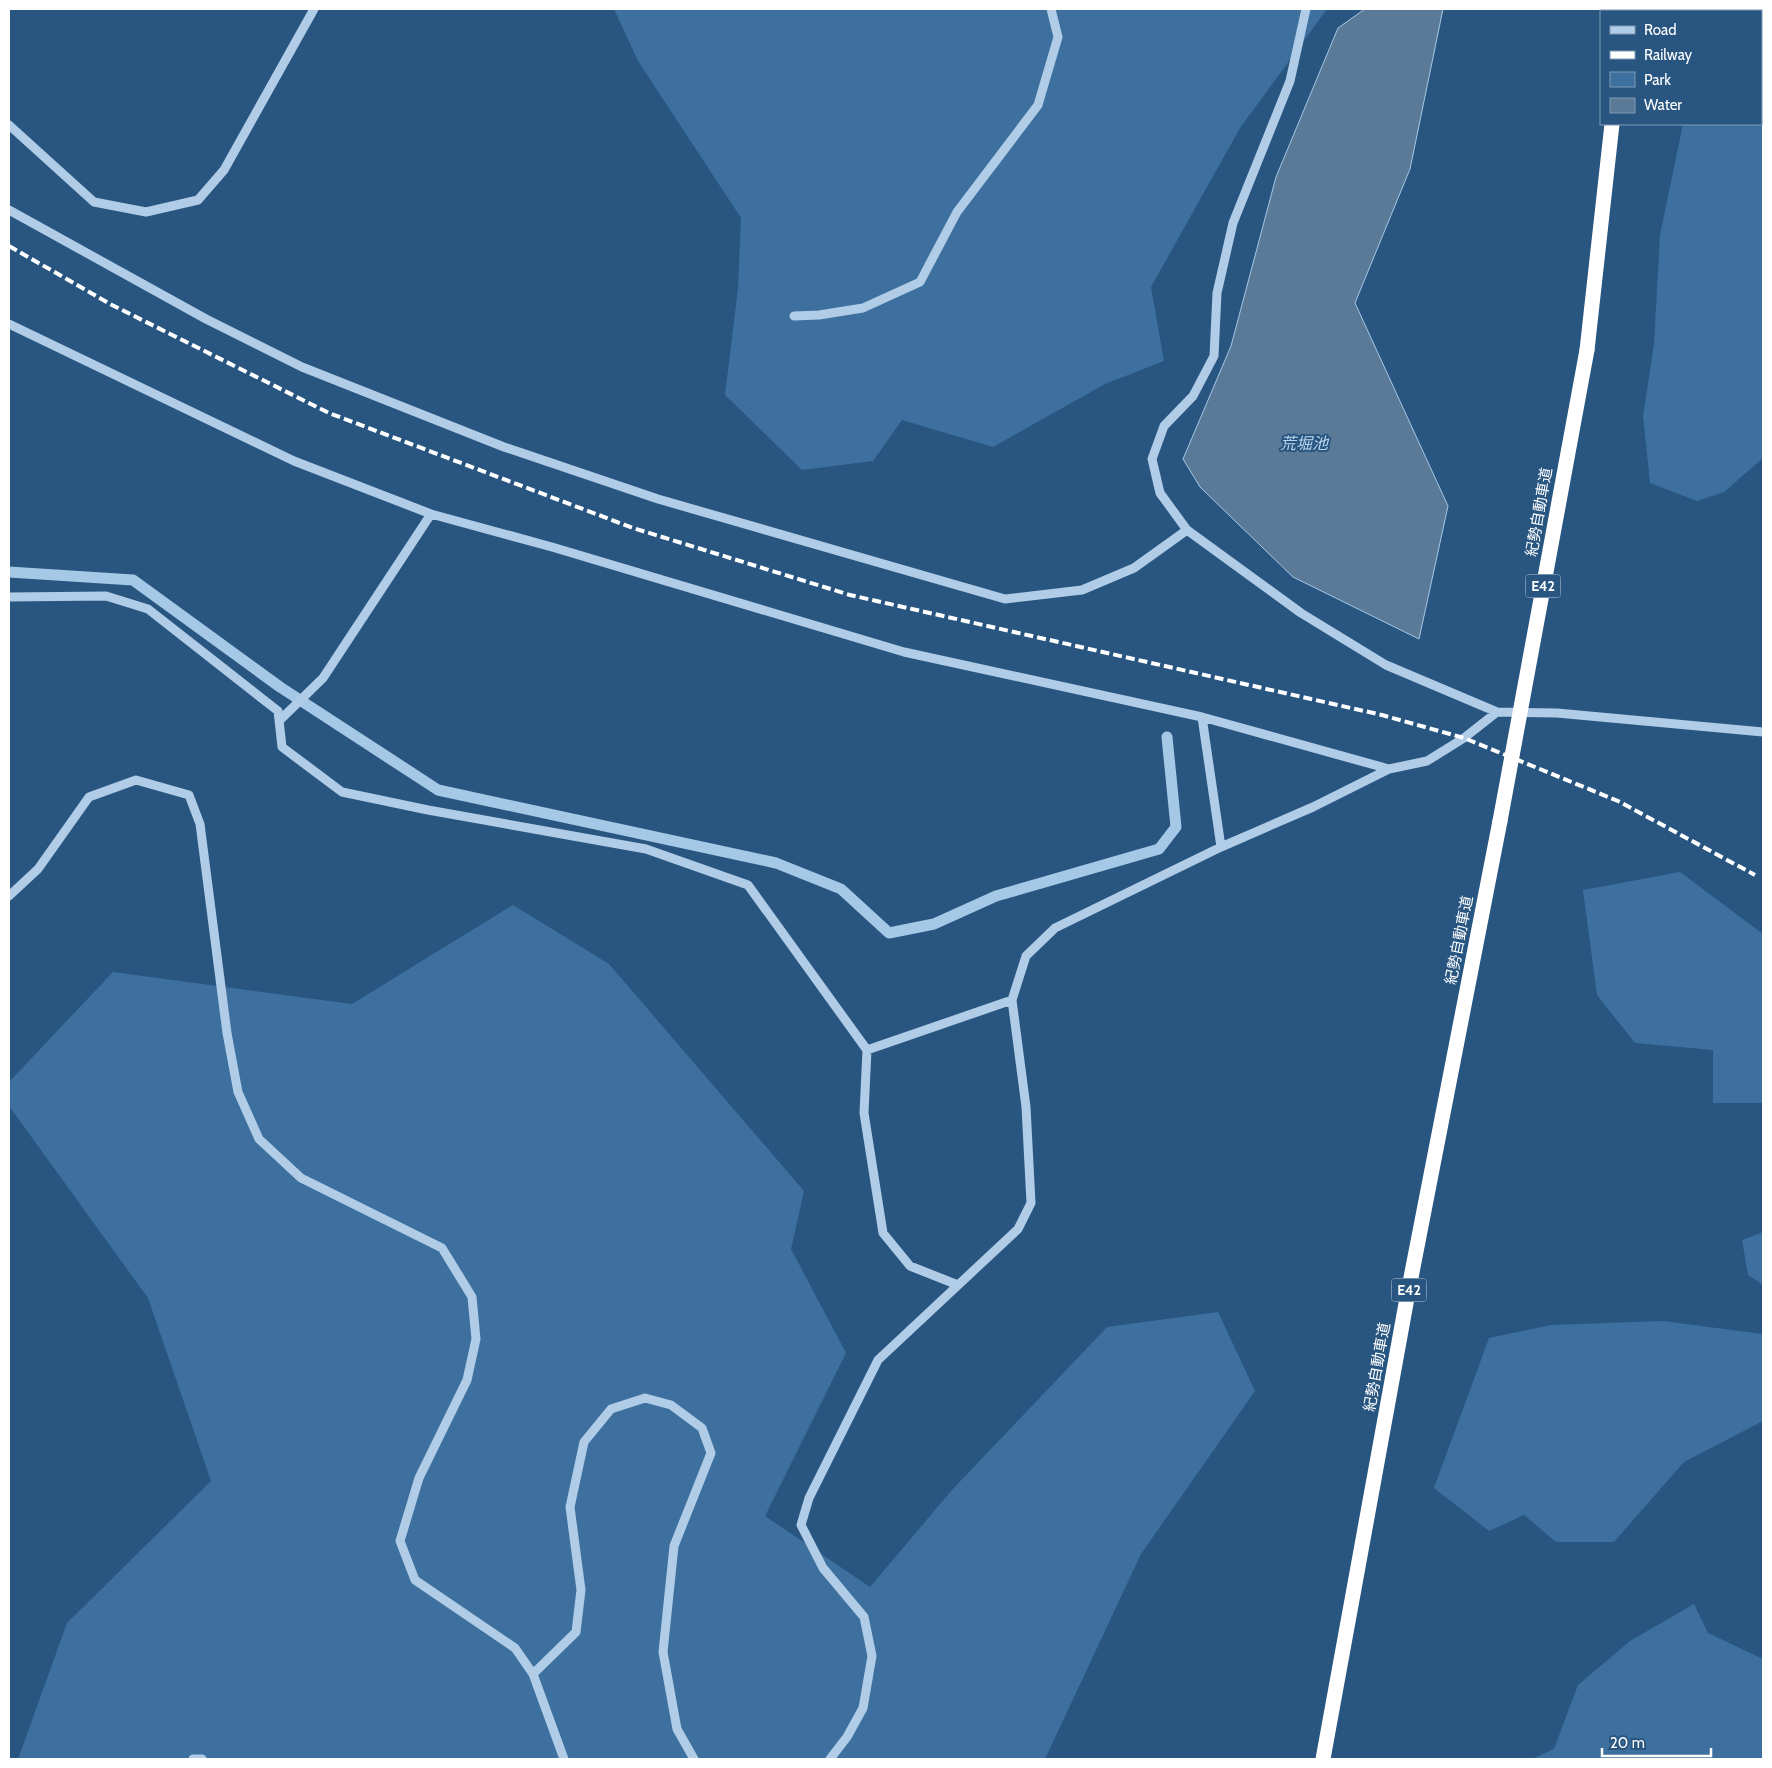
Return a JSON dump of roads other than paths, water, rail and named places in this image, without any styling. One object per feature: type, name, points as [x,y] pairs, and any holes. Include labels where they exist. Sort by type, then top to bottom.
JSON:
[{"type":"highway","name":"紀勢自動車道","points":[[1323,1759],[1407,1298],[1500,821],[1587,350],[1612,125]]},
{"type":"street","points":[[9,125],[94,202],[146,212],[198,200],[224,170],[314,9]]},
{"type":"street","points":[[794,316],[819,315],[863,308],[920,282],[957,212],[1038,105],[1058,37],[1050,9]]},
{"type":"street","points":[[1306,9],[1290,81],[1233,223],[1217,293],[1214,356],[1193,396],[1164,426],[1152,459],[1160,493],[1187,530],[1301,612],[1386,665],[1497,712],[1557,713],[1763,732]]},
{"type":"street","points":[[9,210],[206,319],[302,367],[504,447],[658,499],[1005,599],[1082,590],[1134,568],[1187,530]]},
{"type":"street","points":[[9,324],[294,461],[431,514],[552,547],[904,652],[1202,717],[1389,769]]},
{"type":"street","points":[[279,721],[323,678],[431,514]]},
{"type":"street","points":[[9,597],[106,596],[148,609],[278,711],[282,748],[342,792],[428,810],[646,849],[748,884],[867,1050],[864,1113],[883,1233],[910,1266],[958,1285]]},
{"type":"street","points":[[830,1759],[847,1737],[863,1708],[872,1656],[864,1617],[823,1568],[801,1525],[809,1498],[878,1360],[1018,1229],[1031,1203],[1026,1107],[1012,1000],[1026,956],[1055,928],[1221,847],[1313,807],[1389,769],[1427,761],[1464,738],[1497,712]]},
{"type":"street","points":[[1202,717],[1221,847]]},
{"type":"street","points":[[9,896],[38,868],[89,797],[136,780],[189,795],[200,824],[227,1034],[238,1092],[259,1139],[301,1178],[442,1248],[472,1297],[476,1339],[467,1380],[419,1478],[400,1541],[414,1580],[515,1648],[534,1674],[564,1759]]},
{"type":"street","points":[[867,1050],[1012,1000]]},
{"type":"street","points":[[534,1674],[576,1632],[581,1590],[570,1507],[584,1442],[611,1409],[645,1398],[671,1406],[702,1428],[711,1453],[674,1546],[663,1652],[677,1729],[694,1759]]},
{"type":"street","points":[[193,1759],[202,1759]]},
{"type":"water","name":"荒堀池","points":[[1365,9],[1443,9],[1410,169],[1355,303],[1448,506],[1419,639],[1293,577],[1200,487],[1183,459],[1231,346],[1276,177],[1338,28]]},
{"type":"waterway","points":[[9,572],[133,580],[280,687],[438,790],[776,863],[841,889],[889,933],[934,924],[996,896],[1159,849],[1176,827],[1167,737]]},
{"type":"railway","points":[[9,246],[112,305],[329,413],[633,528],[850,595],[1382,715],[1464,738],[1618,801],[1755,875]]}]
